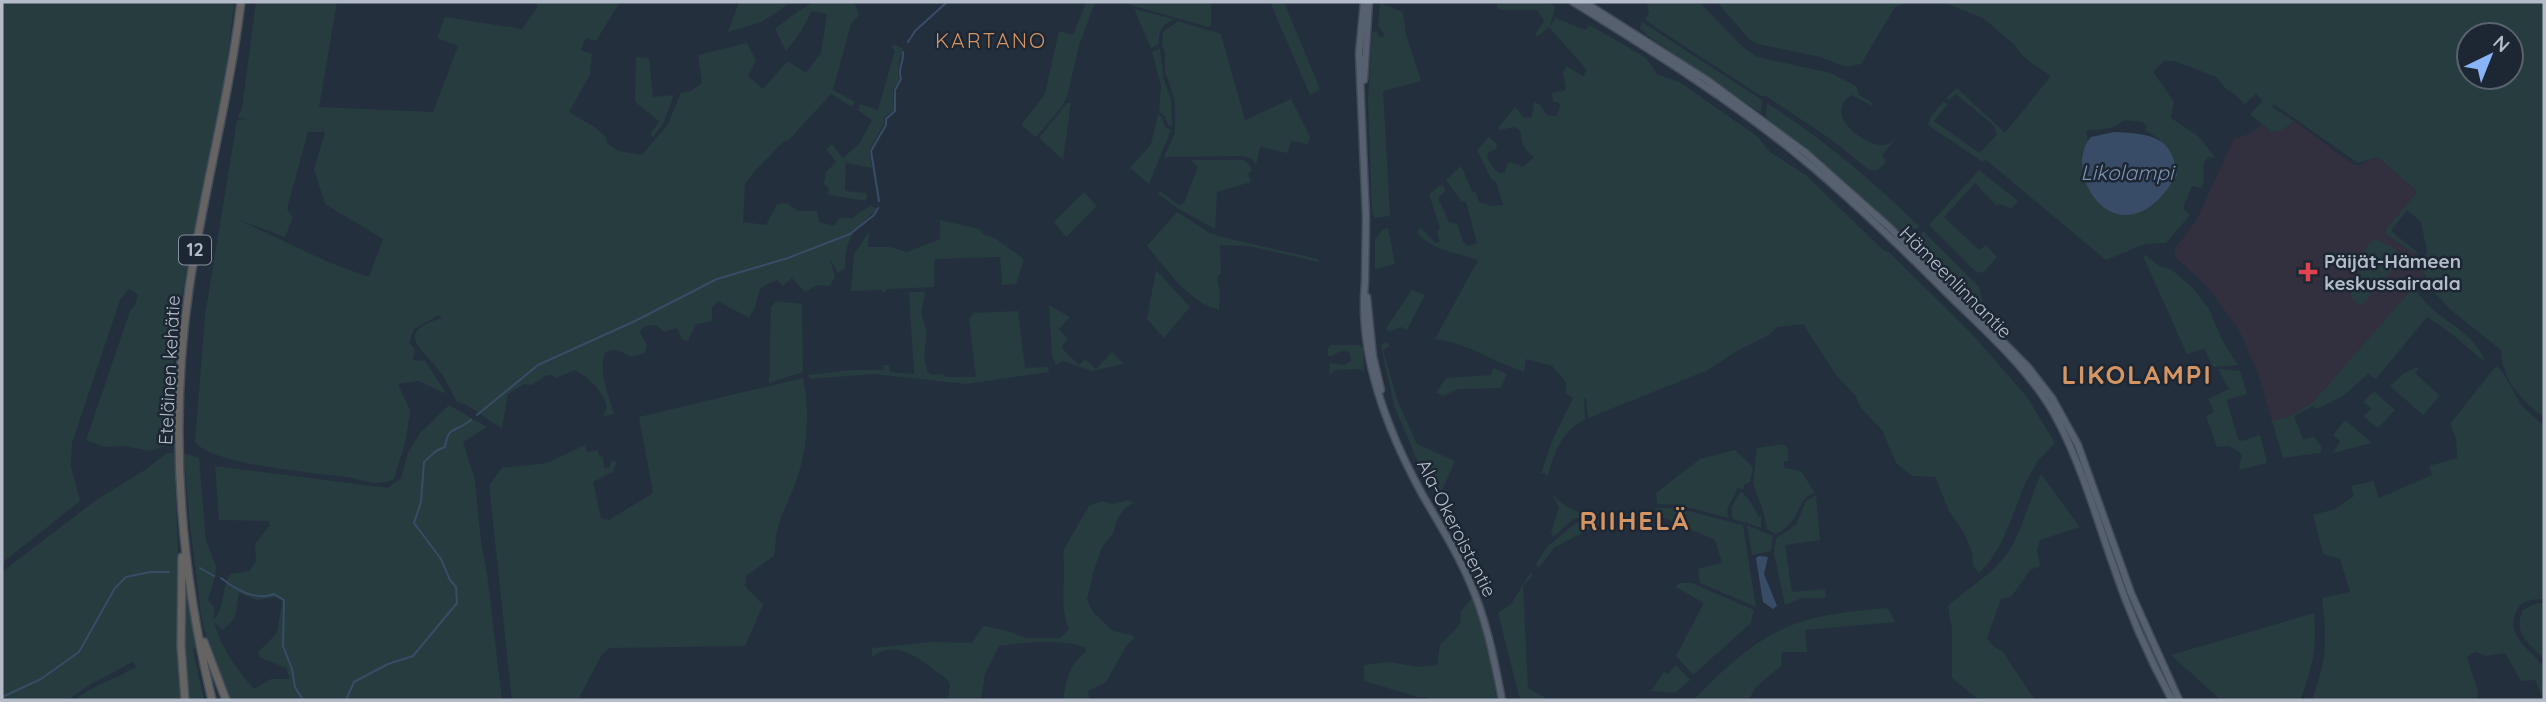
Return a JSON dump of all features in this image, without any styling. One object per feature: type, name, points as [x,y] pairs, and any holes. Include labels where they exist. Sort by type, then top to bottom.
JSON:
[{"type":"highway","name":"Eteläinen kehätie","points":[[212,700],[190,585],[182,501],[180,397],[186,316],[196,244],[226,100],[241,2]]},
{"type":"highway","points":[[182,501],[181,646],[186,700]]},
{"type":"highway","points":[[190,585],[210,662],[226,700]]},
{"type":"main road","name":"Ala-Okeroistentie","points":[[1366,2],[1362,122],[1365,282],[1363,313],[1366,342],[1374,380],[1411,472],[1456,551],[1475,593],[1489,637],[1502,700]]},
{"type":"main road","name":"Hämeenlinnantie","points":[[1573,2],[1703,86],[1803,159],[1858,207],[1953,299],[2022,372],[2052,411],[2070,448],[2124,595],[2172,700]]},
{"type":"main road","name":"Hämeenlinnantie","points":[[1584,2],[1698,73],[1807,153],[1887,225],[2028,367],[2052,398],[2078,445],[2131,593],[2179,700]]},
{"type":"shaded area","name":"Päijät-Hämeen keskussairaala","points":[[2294,121],[2354,165],[2378,157],[2415,190],[2416,193],[2386,229],[2388,237],[2417,255],[2424,264],[2425,275],[2313,402],[2288,417],[2272,421],[2258,373],[2238,328],[2206,285],[2177,259],[2174,250],[2196,221],[2234,139],[2249,134],[2261,125],[2271,132],[2281,131]]},
{"type":"green space","points":[[2,2],[234,2],[220,104],[187,267],[176,340],[172,376],[175,443],[150,451],[124,446],[104,447],[86,440],[130,311],[138,295],[129,289],[120,300],[72,443],[71,467],[80,501],[2,563]]},
{"type":"green space","points":[[256,2],[337,2],[319,107],[433,112],[458,46],[437,38],[445,17],[522,29],[538,6],[534,2],[620,2],[596,41],[586,38],[581,50],[592,54],[590,75],[569,112],[596,128],[605,136],[608,144],[619,151],[642,155],[668,124],[681,93],[691,91],[702,83],[698,55],[747,43],[756,61],[748,76],[763,89],[788,61],[806,73],[821,53],[827,14],[812,11],[786,51],[775,29],[798,11],[792,2],[799,11],[814,2],[854,2],[859,15],[851,24],[833,90],[855,102],[852,107],[831,94],[787,142],[784,141],[753,173],[745,184],[743,222],[766,225],[777,204],[787,203],[798,211],[817,211],[819,222],[834,226],[839,218],[852,218],[871,205],[877,209],[849,241],[845,268],[838,273],[830,259],[835,277],[830,286],[817,285],[805,292],[792,278],[783,286],[777,280],[760,288],[749,318],[718,301],[712,308],[712,321],[696,324],[688,341],[683,340],[676,328],[664,332],[656,325],[645,326],[640,332],[647,345],[645,353],[631,357],[615,350],[605,353],[603,376],[614,414],[603,416],[607,407],[602,395],[591,381],[575,370],[556,378],[552,375],[545,376],[532,385],[524,384],[508,394],[502,428],[496,425],[469,406],[457,402],[443,376],[418,345],[416,333],[428,323],[442,318],[439,315],[414,329],[409,343],[415,349],[413,360],[425,361],[447,394],[418,381],[398,384],[410,411],[406,440],[394,479],[374,483],[269,467],[223,457],[195,442],[205,316],[237,120],[248,119],[237,118],[242,108]],"holes":[[[308,132],[325,132],[314,169],[325,204],[383,239],[369,277],[328,262],[237,219],[285,237],[293,217],[287,209]]]},
{"type":"green space","points":[[739,2],[791,2],[762,22],[728,32]]},
{"type":"green space","points":[[1086,2],[1095,2],[1079,45],[1067,97],[1036,137],[1021,125],[1045,94],[1059,31],[1073,35]]},
{"type":"green space","points":[[1120,2],[1211,2],[1211,26],[1208,27]]},
{"type":"green space","points":[[1270,2],[1284,2],[1320,89],[1310,95]]},
{"type":"green space","points":[[1497,2],[1548,2],[1555,6],[1550,26],[1556,18],[1585,30],[1590,25],[1646,58],[1657,74],[1681,83],[1758,137],[1770,152],[1806,175],[1883,250],[1889,252],[1972,334],[2027,397],[2055,443],[2036,464],[1998,549],[1979,573],[1973,566],[1972,553],[1964,533],[1949,511],[1935,477],[1912,476],[1896,463],[1882,430],[1836,375],[1803,324],[1777,327],[1769,335],[1708,370],[1588,418],[1584,398],[1585,420],[1564,437],[1547,478],[1545,473],[1541,473],[1553,439],[1573,398],[1566,394],[1566,382],[1552,366],[1526,359],[1524,372],[1469,349],[1435,339],[1478,260],[1437,247],[1417,233],[1420,227],[1435,243],[1440,242],[1437,232],[1440,228],[1429,194],[1442,184],[1446,190],[1438,198],[1449,222],[1457,224],[1463,242],[1468,246],[1477,243],[1466,202],[1461,201],[1446,180],[1461,166],[1479,202],[1492,206],[1503,205],[1496,182],[1491,179],[1477,150],[1489,137],[1497,144],[1487,158],[1496,171],[1505,172],[1507,164],[1511,162],[1523,167],[1534,157],[1523,146],[1521,131],[1514,127],[1500,130],[1498,128],[1515,107],[1524,118],[1532,117],[1534,102],[1540,105],[1547,115],[1556,116],[1561,104],[1553,101],[1552,93],[1566,90],[1563,73],[1566,66],[1583,76],[1587,70],[1549,27],[1537,37],[1535,34],[1544,21],[1537,10],[1501,10],[1497,8]]},
{"type":"green space","points":[[1649,2],[1699,2],[1745,49],[1757,57],[1831,73],[1856,86],[1859,95],[1873,103],[1872,106],[1852,95],[1843,103],[1841,111],[1844,120],[1858,135],[1876,144],[1887,144],[1898,136],[1882,155],[1886,162],[1878,170],[1869,170],[1832,140],[1661,31],[1645,19],[1649,12]]},
{"type":"green space","points":[[1717,2],[1907,2],[1895,7],[1861,64],[1847,67],[1820,57],[1758,44],[1749,39]]},
{"type":"green space","points":[[1944,2],[2544,2],[2544,418],[2521,397],[2509,381],[2501,350],[2451,310],[2428,286],[2421,262],[2427,252],[2421,222],[2407,210],[2391,231],[2417,252],[2417,255],[2386,235],[2386,229],[2416,193],[2415,190],[2378,157],[2358,163],[2274,104],[2272,107],[2294,121],[2281,131],[2271,132],[2250,114],[2263,101],[2256,94],[2245,104],[2216,77],[2175,61],[2164,61],[2153,72],[2174,102],[2171,118],[2198,136],[2216,158],[2208,157],[2203,165],[2204,181],[2201,188],[2192,186],[2183,208],[2190,215],[2166,243],[2145,244],[2106,260],[1985,159],[1983,162],[1928,125],[1930,118],[1943,102],[1948,104],[1934,121],[1978,152],[1997,134],[1993,125],[1956,94],[1949,100],[1946,98],[1957,88],[2005,133],[2051,76],[2026,58],[1984,19]],"holes":[[[2125,120],[2142,122],[2147,126],[2145,130],[2159,139],[2177,177],[2156,203],[2146,209],[2081,155],[2088,140],[2086,131],[2111,128]]]},
{"type":"green space","points":[[1380,3],[1403,12],[1406,34],[1421,81],[1383,91],[1390,216],[1375,218],[1372,213],[1368,100],[1372,32],[1376,31],[1381,38],[1385,35],[1378,26]]},
{"type":"green space","points":[[1134,9],[1174,19],[1162,29],[1159,44],[1151,48]]},
{"type":"green space","points":[[1178,21],[1221,34],[1245,120],[1291,99],[1310,137],[1308,144],[1291,141],[1288,153],[1260,147],[1256,165],[1252,159],[1244,156],[1164,157],[1175,133],[1175,101],[1165,71],[1163,32]]},
{"type":"green space","points":[[1642,22],[1762,100],[1761,113],[1648,36],[1640,28]]},
{"type":"green space","points":[[896,45],[903,49],[899,80],[893,90],[894,110],[884,118],[884,124],[869,151],[872,168],[846,163],[845,191],[867,193],[866,201],[828,195],[829,188],[824,184],[826,172],[836,162],[826,149],[832,144],[843,158],[859,144],[872,120],[858,110],[860,104],[878,110],[895,50],[890,47]]},
{"type":"green space","points":[[1160,48],[1163,77],[1171,99],[1172,127],[1159,112],[1161,85],[1152,52]]},
{"type":"green space","points":[[636,57],[649,58],[653,97],[674,95],[663,124],[653,137],[650,135],[659,121],[635,102]]},
{"type":"green space","points":[[1067,103],[1071,103],[1063,160],[1039,138]]},
{"type":"green space","points":[[1767,103],[1846,161],[1920,227],[1897,230],[1843,180],[1766,117]]},
{"type":"green space","points":[[1158,115],[1162,117],[1165,127],[1171,130],[1149,184],[1130,168],[1151,144]]},
{"type":"green space","points":[[1191,160],[1243,160],[1252,171],[1248,174],[1251,182],[1217,192],[1215,229],[1157,193],[1161,192],[1179,205],[1184,203],[1198,167]]},
{"type":"green space","points":[[1979,170],[2018,201],[2011,209],[2000,204],[1997,206],[1975,183],[1944,217],[1979,250],[1986,245],[1997,257],[1983,273],[1975,271],[1929,225]]},
{"type":"green space","points":[[1084,192],[1097,206],[1066,237],[1054,222]]},
{"type":"green space","points":[[1177,212],[1210,233],[1318,259],[1318,262],[1249,246],[1220,245],[1221,273],[1217,277],[1219,310],[1197,300],[1188,292],[1147,246]]},
{"type":"green space","points":[[940,220],[980,229],[982,233],[996,239],[1024,259],[1016,284],[1002,285],[1000,257],[935,259],[934,287],[888,289],[882,293],[882,290],[851,291],[854,254],[869,232],[868,247],[890,247],[907,252],[940,239]]},
{"type":"green space","points":[[1388,228],[1395,264],[1375,269],[1375,240],[1383,229]]},
{"type":"green space","points":[[1923,231],[1979,287],[1985,312],[1931,262],[1915,242]]},
{"type":"green space","points":[[2375,239],[2391,246],[2404,259],[2361,306],[2351,297],[2352,288],[2360,275],[2365,248]]},
{"type":"green space","points":[[2146,255],[2159,266],[2172,270],[2193,288],[2209,309],[2223,342],[2238,365],[2213,367],[2204,349],[2187,354],[2143,256]]},
{"type":"green space","points":[[1156,270],[1190,307],[1164,338],[1147,319]]},
{"type":"green space","points":[[2413,288],[2426,303],[2475,344],[2485,362],[2427,317],[2376,379],[2368,374],[2343,396],[2317,409],[2313,406],[2294,416],[2303,439],[2314,437],[2322,448],[2320,453],[2283,458],[2272,421],[2288,417],[2313,402]]},
{"type":"green space","points":[[1412,290],[1425,295],[1407,330],[1401,327],[1389,332],[1386,328]]},
{"type":"green space","points":[[909,292],[925,292],[921,313],[927,332],[924,356],[927,371],[933,375],[976,377],[969,319],[974,313],[1018,311],[1025,368],[1048,367],[1049,372],[967,384],[873,374],[810,379],[808,375],[850,370],[883,370],[884,365],[889,365],[890,372],[914,374]]},
{"type":"green space","points":[[776,301],[802,304],[803,372],[769,383],[771,307]]},
{"type":"green space","points":[[1049,305],[1070,317],[1059,329],[1068,339],[1061,347],[1079,365],[1085,359],[1096,369],[1112,352],[1124,364],[1092,371],[1063,361],[1056,365],[1052,356]]},
{"type":"green space","points":[[1386,342],[1390,346],[1383,350],[1398,402],[1417,444],[1455,461],[1438,499],[1423,474],[1394,406],[1381,345]]},
{"type":"green space","points":[[1331,345],[1358,345],[1363,348],[1364,372],[1360,369],[1335,370],[1329,375],[1330,363],[1345,365],[1351,361],[1350,353],[1345,351],[1328,356]]},
{"type":"green space","points":[[2496,366],[2502,371],[2522,406],[2544,426],[2544,599],[2532,600],[2518,608],[2514,628],[2521,642],[2544,667],[2544,700],[2535,680],[2521,681],[2505,653],[2485,656],[2475,652],[2467,657],[2478,692],[2477,700],[2312,700],[2325,650],[2322,598],[2350,592],[2340,559],[2323,554],[2313,515],[2335,509],[2354,496],[2351,486],[2373,481],[2379,498],[2432,475],[2429,466],[2457,458],[2456,438],[2450,424]]},
{"type":"green space","points":[[2417,367],[2419,369],[2415,373],[2440,396],[2423,415],[2390,386],[2403,374]]},
{"type":"green space","points":[[1493,368],[1507,374],[1501,388],[1458,389],[1443,396],[1436,392],[1446,378],[1491,375]]},
{"type":"green space","points":[[2218,369],[2240,371],[2247,394],[2227,402],[2238,439],[2242,441],[2260,435],[2267,463],[2239,470],[2242,454],[2229,446],[2217,447],[2206,416],[2214,412],[2208,399],[2229,389]]},
{"type":"green space","points":[[803,378],[807,421],[801,465],[779,523],[774,556],[746,576],[745,586],[763,605],[745,646],[610,648],[602,654],[578,700],[512,700],[489,485],[502,468],[547,463],[585,445],[587,452],[598,450],[599,456],[603,457],[604,468],[617,461],[613,472],[593,482],[601,518],[609,520],[653,493],[639,417]]},
{"type":"green space","points":[[2374,391],[2395,410],[2378,428],[2363,416],[2372,409],[2363,402]]},
{"type":"green space","points":[[449,405],[487,427],[463,442],[475,480],[502,700],[229,700],[209,649],[201,616],[184,453],[199,458],[206,541],[216,566],[208,600],[215,608],[214,620],[221,608],[230,574],[249,571],[256,561],[255,544],[270,525],[268,521],[219,520],[215,466],[388,488],[401,478],[408,453],[420,433]],"holes":[[[239,593],[257,600],[275,597],[282,601],[277,633],[258,652],[259,657],[286,668],[290,679],[271,679],[254,689],[230,658],[214,622],[223,630],[235,618]]]},
{"type":"green space","points":[[2345,420],[2372,443],[2333,453],[2340,441],[2333,435]]},
{"type":"green space","points":[[1784,444],[1788,449],[1788,461],[1784,461],[1784,468],[1801,471],[1815,493],[1804,500],[1790,524],[1775,534],[1767,529],[1753,484],[1757,448]]},
{"type":"green space","points":[[1735,450],[1753,467],[1750,482],[1744,485],[1744,489],[1737,488],[1729,506],[1729,518],[1679,505],[1657,504],[1656,493],[1700,459]]},
{"type":"green space","points":[[167,453],[174,453],[179,577],[178,664],[182,700],[75,700],[136,667],[133,661],[69,700],[2,700],[2,572],[96,500]]},
{"type":"green space","points":[[2041,474],[2080,527],[2040,540],[2037,550],[2040,566],[2030,570],[2011,597],[2001,599],[1987,638],[2003,652],[2035,700],[1979,700],[1952,678],[1952,629],[1948,606],[1988,574],[2009,551]]},
{"type":"green space","points":[[1741,491],[1759,517],[1761,516],[1761,528],[1747,523],[1746,520],[1745,523],[1733,519],[1732,508]]},
{"type":"green space","points":[[1553,495],[1578,512],[1626,507],[1573,519],[1553,537],[1551,532],[1559,508]]},
{"type":"green space","points":[[1816,495],[1820,540],[1785,545],[1792,592],[1825,589],[1826,598],[1802,598],[1785,605],[1774,553],[1776,538],[1796,525],[1806,501]]},
{"type":"green space","points":[[1129,500],[1134,503],[1120,514],[1114,532],[1102,547],[1087,600],[1093,612],[1113,631],[1135,638],[1127,645],[1106,682],[1088,691],[1090,700],[1063,700],[1072,667],[1086,652],[1086,648],[1067,643],[1019,643],[999,646],[985,674],[981,700],[948,700],[948,680],[921,660],[902,651],[882,651],[872,657],[872,648],[931,642],[972,643],[984,626],[1026,638],[1060,638],[1069,629],[1063,600],[1063,551],[1089,506],[1102,501],[1113,504]]},
{"type":"green space","points":[[1655,508],[1677,508],[1743,525],[1756,607],[1700,583],[1698,569],[1722,563],[1715,540],[1657,515]]},
{"type":"green space","points":[[1599,518],[1600,524],[1555,547],[1539,567],[1535,565],[1548,546],[1576,523]]},
{"type":"green space","points":[[1747,525],[1773,536],[1771,551],[1752,555]]},
{"type":"green space","points":[[1531,572],[1532,576],[1523,586],[1528,688],[1549,700],[1520,700],[1498,613],[1511,604]]},
{"type":"green space","points":[[1679,583],[1692,583],[1754,610],[1751,623],[1693,675],[1676,656],[1704,603],[1676,587]]},
{"type":"green space","points":[[185,585],[197,647],[193,650],[204,700],[188,700],[184,667]]},
{"type":"green space","points":[[1472,598],[1486,640],[1497,700],[1428,700],[1428,697],[1418,697],[1364,681],[1364,665],[1389,662],[1419,667],[1437,665],[1440,645],[1457,628],[1461,611]]},
{"type":"green space","points":[[2537,603],[2544,603],[2544,659],[2528,643],[2520,625],[2523,610]]},
{"type":"green space","points":[[1887,608],[1896,622],[1805,630],[1807,652],[1782,652],[1781,666],[1757,686],[1748,700],[1694,700],[1739,657],[1778,631],[1827,615]]},
{"type":"green space","points":[[2314,613],[2313,658],[2300,700],[2221,700],[2171,655]]},
{"type":"green space","points":[[1676,665],[1690,680],[1675,693],[1651,691],[1664,672],[1668,674]]},
{"type":"water","name":"Likolampi","points":[[2114,132],[2158,139],[2171,152],[2175,162],[2177,176],[2156,202],[2137,213],[2120,215],[2106,209],[2094,197],[2086,182],[2082,166],[2084,150],[2091,137]]},
{"type":"water","points":[[1768,557],[1764,574],[1777,606],[1773,609],[1763,602],[1756,558]]},
{"type":"waterway","points":[[908,42],[915,31],[947,2]]},
{"type":"waterway","points":[[879,201],[871,151],[886,125],[886,119],[895,111],[895,90],[901,79],[903,52]]},
{"type":"waterway","points":[[477,415],[538,365],[635,321],[717,279],[788,258],[850,234],[874,215],[878,208]]},
{"type":"waterway","points":[[346,700],[354,682],[388,664],[413,656],[457,603],[456,587],[441,559],[414,523],[421,502],[424,462],[445,447],[451,432],[471,420]]},
{"type":"waterway","points":[[200,568],[214,576]]},
{"type":"waterway","points":[[2,697],[41,679],[79,652],[115,588],[126,577],[150,572],[169,572]]},
{"type":"waterway","points":[[221,578],[246,593],[260,596],[274,594],[284,600],[283,646],[292,669],[295,687],[303,700]]},
{"type":"place","name":"Päijät-Hämeen keskussairaala","points":[[2308,272]]},
{"type":"district","name":"KARTANO","points":[[991,41]]},
{"type":"district","name":"LIKOLAMPI","points":[[2137,375]]},
{"type":"district","name":"RIIHELÄ","points":[[1635,521]]}]
